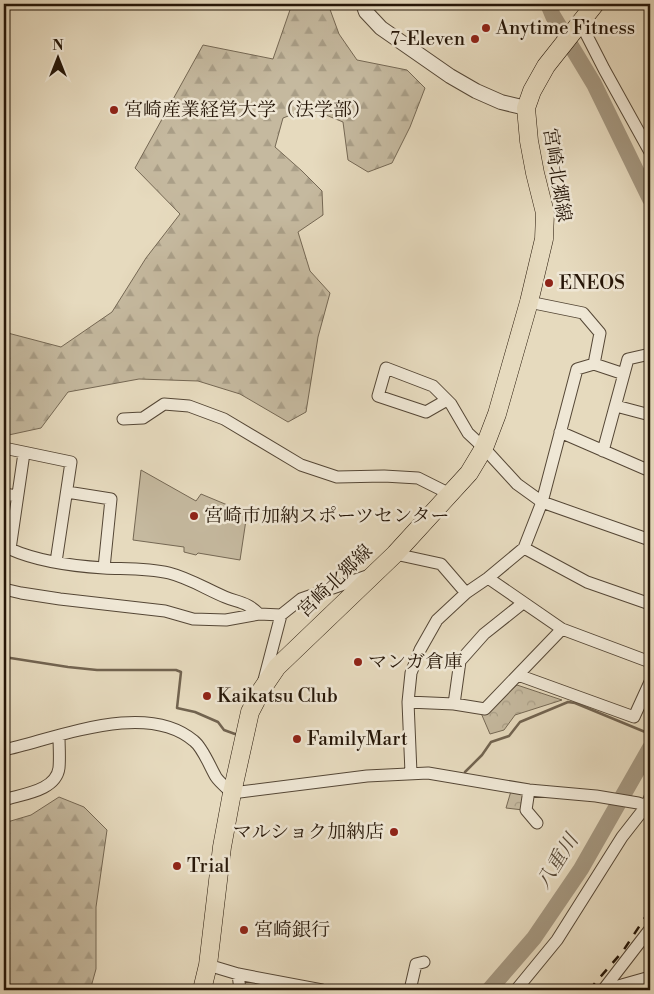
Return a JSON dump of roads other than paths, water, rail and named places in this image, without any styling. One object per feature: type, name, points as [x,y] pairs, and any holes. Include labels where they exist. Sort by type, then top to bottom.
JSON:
[{"type":"main road","name":"宮崎北郷線","points":[[202,990],[208,965],[222,847],[250,712],[262,689],[277,668],[372,574],[395,554],[469,472],[484,448],[497,414],[529,302],[544,239],[545,213],[528,141],[526,108],[532,91],[546,66],[594,4]]},
{"type":"street","points":[[362,4],[366,12],[381,28],[450,76],[476,91],[501,102],[526,108]]},
{"type":"street","points":[[580,22],[650,152]]},
{"type":"street","points":[[529,302],[583,313],[600,333],[594,364]]},
{"type":"street","points":[[603,450],[628,359],[650,354]]},
{"type":"street","points":[[411,773],[408,702],[411,674],[420,650],[436,620],[466,593],[488,578],[524,548],[542,502],[577,369],[594,364],[624,374]]},
{"type":"street","points":[[448,400],[426,412],[378,396],[386,368],[433,386],[448,400],[468,433],[517,484],[542,502],[650,540]]},
{"type":"street","points":[[124,419],[143,418],[164,404],[189,406],[224,419],[301,465],[337,477],[384,476],[418,478],[450,494]]},
{"type":"street","points":[[616,406],[650,415]]},
{"type":"street","points":[[560,432],[650,472]]},
{"type":"street","points":[[4,448],[71,462],[56,562]]},
{"type":"street","points":[[24,453],[7,548],[29,558],[79,567],[137,569],[168,573],[194,582],[225,597],[250,605],[259,614]]},
{"type":"street","points":[[67,492],[112,499],[104,568]]},
{"type":"street","points":[[4,494],[17,496]]},
{"type":"street","points":[[524,548],[587,582],[650,604]]},
{"type":"street","points":[[395,554],[441,564],[466,593]]},
{"type":"street","points":[[262,689],[281,615],[301,599],[372,574]]},
{"type":"street","points":[[488,578],[562,630],[650,662]]},
{"type":"street","points":[[4,588],[21,593],[60,599],[165,611],[193,619],[226,620],[259,614],[281,615]]},
{"type":"street","points":[[454,704],[460,661],[484,634],[523,603]]},
{"type":"street","points":[[408,702],[454,704],[485,709],[562,630]]},
{"type":"street","points":[[518,675],[634,717],[650,682]]},
{"type":"street","points":[[4,750],[111,723],[147,723],[175,730],[196,742],[217,779],[232,793],[367,776],[428,773],[529,790],[646,803],[622,837],[557,940],[516,990]]},
{"type":"street","points":[[4,800],[42,788],[56,777],[59,768],[59,736]]},
{"type":"street","points":[[529,790],[526,810],[537,823]]},
{"type":"street","points":[[603,990],[650,929]]},
{"type":"street","points":[[410,990],[416,964],[424,962]]},
{"type":"street","points":[[208,965],[238,974],[322,990]]},
{"type":"street","points":[[238,974],[240,990]]},
{"type":"street","points":[[603,990],[650,977]]},
{"type":"waterway","name":"八重川","points":[[548,4],[553,16],[594,84],[650,199]]},
{"type":"waterway","points":[[4,657],[97,670],[176,670],[181,672],[177,708],[195,712],[218,722],[224,730],[235,734]]},
{"type":"waterway","points":[[465,772],[482,755],[491,742],[509,736],[520,722],[568,702],[575,703],[650,734]]},
{"type":"waterway","name":"八重川","points":[[489,990],[534,938],[581,869],[650,748]]},
{"type":"railway","points":[[589,990],[623,951],[650,910]]},
{"type":"place","name":"Anytime Fitness","points":[[486,28]]},
{"type":"place","name":"7-Eleven","points":[[475,39]]},
{"type":"place","name":"宮崎産業経営大学（法学部）","points":[[114,110]]},
{"type":"place","name":"ENEOS","points":[[549,283]]},
{"type":"place","name":"宮崎市加納スポーツセンター","points":[[194,516]]},
{"type":"place","name":"マンガ倉庫","points":[[358,662]]},
{"type":"place","name":"Kaikatsu Club","points":[[207,696]]},
{"type":"place","name":"FamilyMart","points":[[297,739]]},
{"type":"place","name":"マルショク加納店","points":[[394,832]]},
{"type":"place","name":"Trial","points":[[177,866]]},
{"type":"place","name":"宮崎銀行","points":[[244,930]]}]
